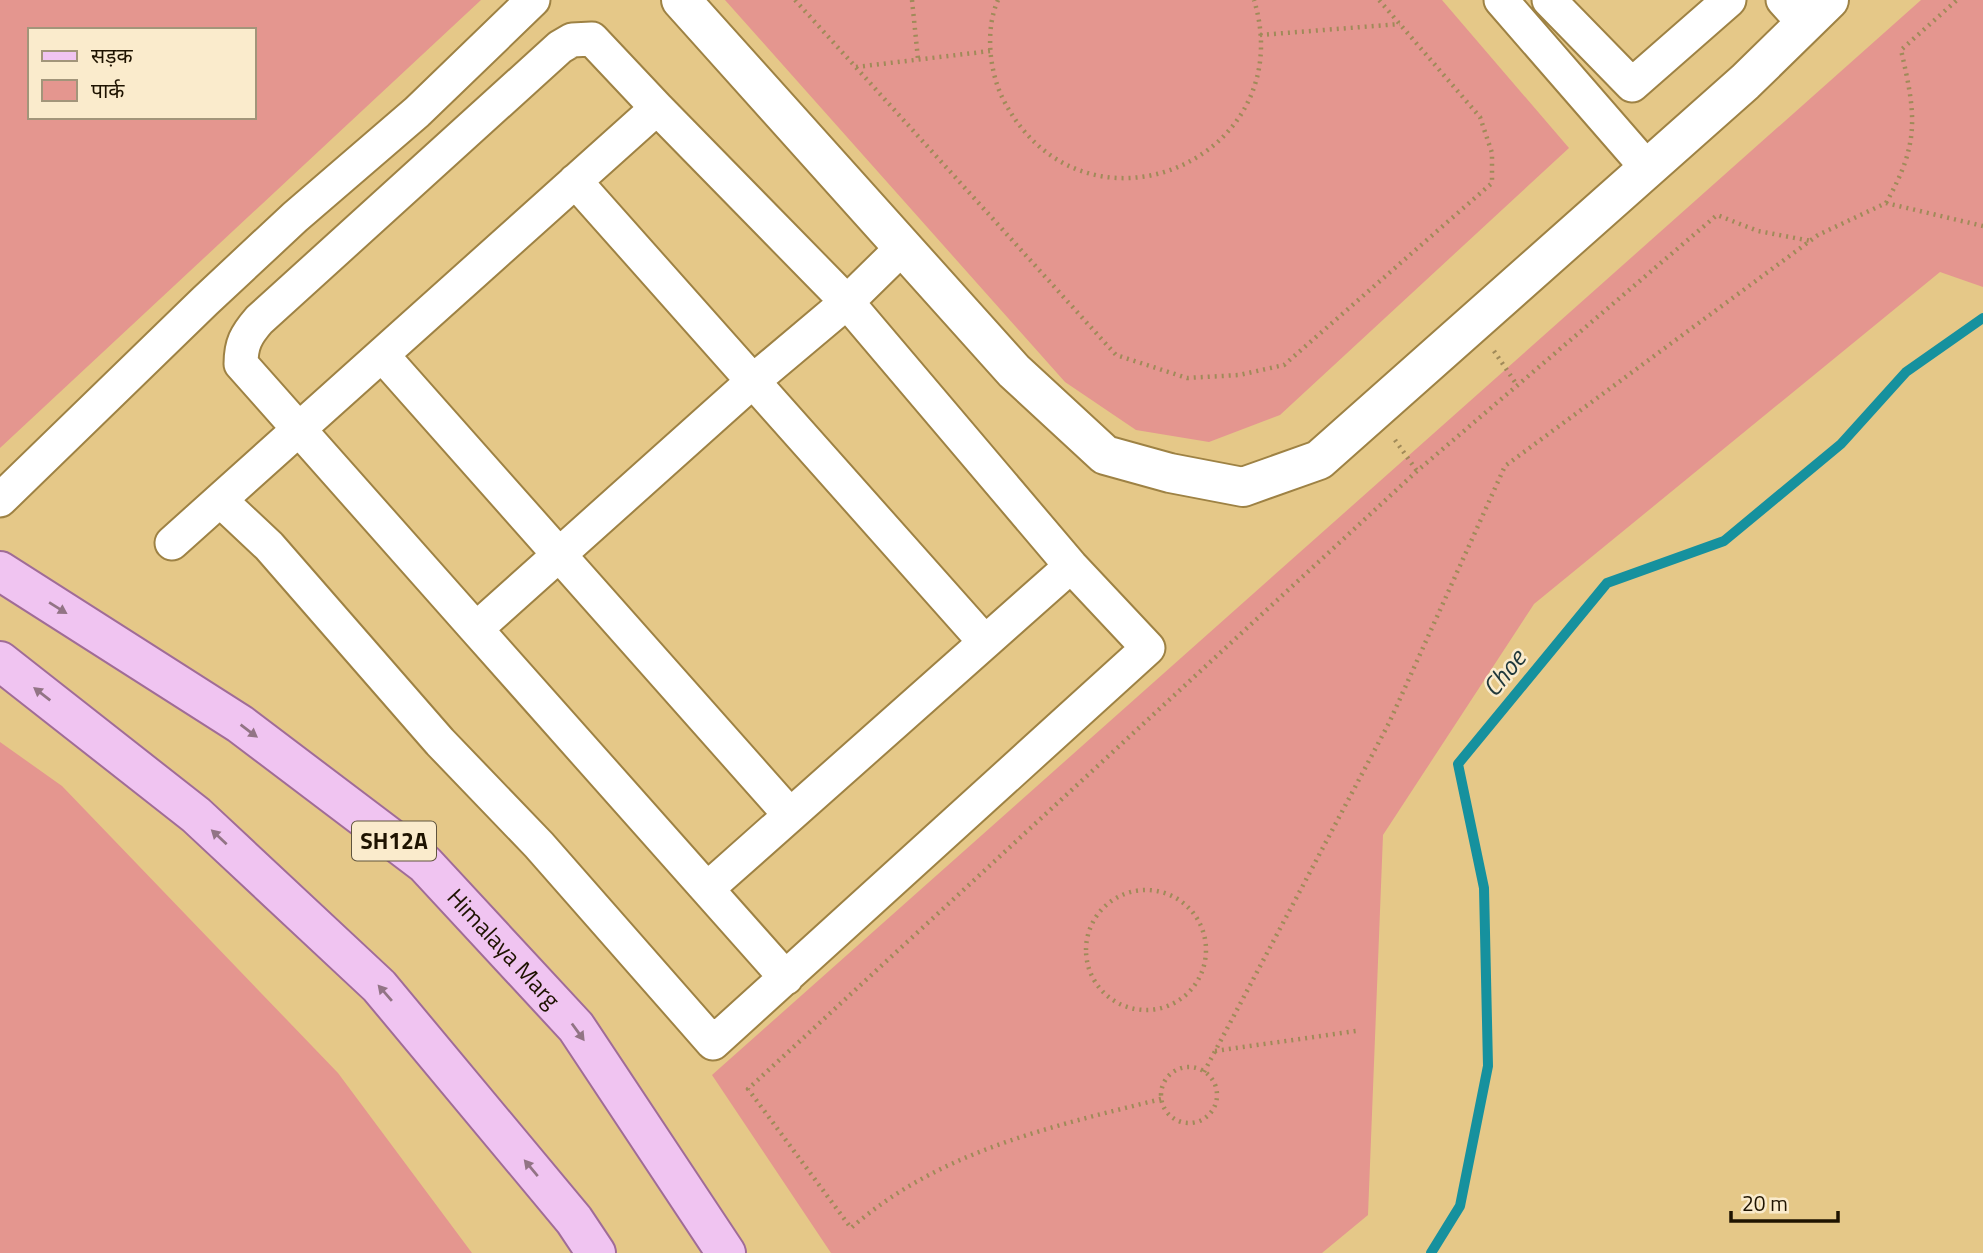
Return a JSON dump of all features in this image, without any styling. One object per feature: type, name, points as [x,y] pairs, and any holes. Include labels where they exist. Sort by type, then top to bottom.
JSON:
[{"type":"main road","name":"Himalaya Marg","points":[[0,571],[240,724],[425,864],[576,1027],[726,1253]]},
{"type":"main road","points":[[0,661],[197,815],[379,986],[575,1220],[596,1253]]},
{"type":"street","points":[[0,500],[205,301],[417,112],[533,0]]},
{"type":"street","points":[[681,0],[1014,371],[1105,455],[1170,473],[1243,487],[1319,460],[1745,82],[1805,7]]},
{"type":"street","points":[[1501,0],[1647,169]]},
{"type":"street","points":[[1549,0],[1632,85],[1728,0]]},
{"type":"street","points":[[220,500],[269,546],[440,741],[539,845],[713,1043],[786,978],[1148,648],[1071,566],[847,302],[592,38],[572,40],[550,56],[245,337],[240,364],[786,978]]},
{"type":"street","points":[[172,543],[657,108]]},
{"type":"street","points":[[575,181],[984,641]]},
{"type":"street","points":[[476,629],[753,381],[847,302],[902,248]]},
{"type":"street","points":[[382,355],[790,814]]},
{"type":"street","points":[[707,889],[1071,566]]},
{"type":"path","points":[[795,0],[1116,355],[1187,378],[1239,375],[1284,365],[1492,183],[1492,153],[1480,117],[1379,0]]},
{"type":"path","points":[[912,0],[918,59]]},
{"type":"path","points":[[998,0],[990,51],[998,88],[1015,122],[1040,149],[1073,169],[1109,179],[1147,178],[1184,167],[1214,146],[1240,117],[1255,83],[1260,35],[1254,0]]},
{"type":"path","points":[[1204,1072],[1389,723],[1505,466],[1811,241],[1886,203],[1903,173],[1912,144],[1913,115],[1901,50],[1956,0]]},
{"type":"path","points":[[1260,35],[1400,24]]},
{"type":"path","points":[[855,67],[990,51]]},
{"type":"path","points":[[1886,203],[1983,226]]},
{"type":"path","points":[[1161,1099],[1032,1132],[975,1152],[931,1172],[882,1200],[851,1228],[748,1089],[1417,471],[1717,215],[1785,238],[1811,241]]},
{"type":"path","points":[[1134,890],[1155,890],[1175,896],[1191,909],[1202,927],[1207,947],[1204,968],[1194,987],[1181,1000],[1164,1008],[1145,1011],[1118,1003],[1097,985],[1088,968],[1086,949],[1089,931],[1098,912],[1114,898],[1134,890]]},
{"type":"path","points":[[1215,1051],[1356,1031]]},
{"type":"path","points":[[1187,1067],[1204,1072],[1215,1086],[1216,1096],[1210,1113],[1203,1119],[1185,1123],[1176,1120],[1164,1108],[1161,1099],[1164,1081],[1177,1069],[1187,1067]]},
{"type":"green space","points":[[0,0],[481,0],[0,448]]},
{"type":"green space","points":[[725,0],[1442,0],[1569,148],[1280,415],[1209,442],[1136,430],[1065,382]]},
{"type":"green space","points":[[1921,0],[1983,0],[1983,287],[1940,272],[1534,604],[1383,835],[1368,1215],[1322,1253],[831,1253],[712,1075]]},
{"type":"green space","points":[[0,742],[62,786],[338,1073],[472,1253],[0,1253]]},
{"type":"waterway","name":"Choe","points":[[1431,1253],[1460,1206],[1488,1066],[1484,888],[1458,764],[1607,583],[1724,541],[1841,444],[1906,372],[1983,318]]}]
